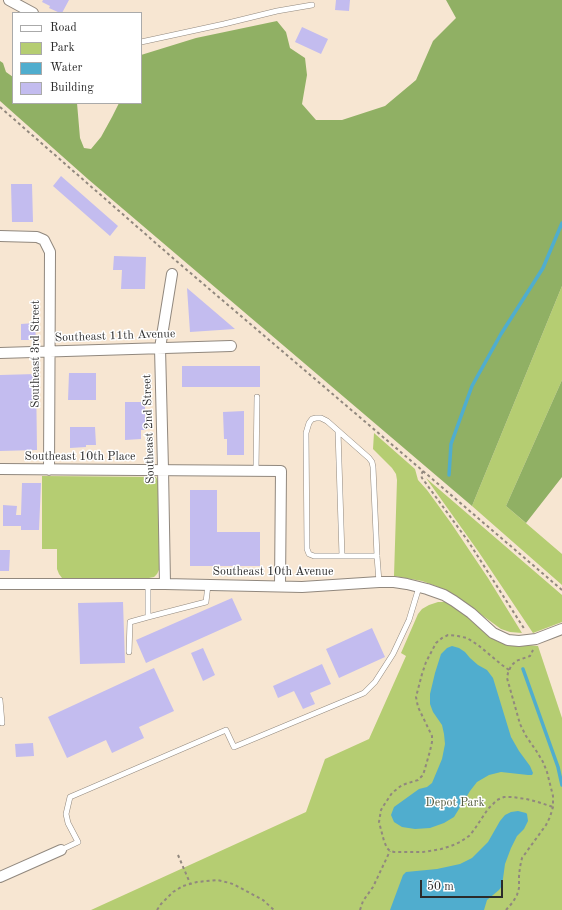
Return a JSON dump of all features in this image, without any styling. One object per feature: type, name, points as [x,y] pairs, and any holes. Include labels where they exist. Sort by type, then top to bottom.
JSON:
[{"type":"street","points":[[9,0],[31,12]]},
{"type":"street","name":"Southeast 3rd Street","points":[[0,236],[37,237],[44,240],[50,252],[49,470]]},
{"type":"street","name":"Southeast 2nd Street","points":[[165,584],[160,348],[172,274]]},
{"type":"street","name":"Southeast 11th Avenue","points":[[0,353],[231,346]]},
{"type":"street","name":"Southeast 10th Place","points":[[0,469],[281,471],[280,586]]},
{"type":"street","name":"Southeast 10th Avenue","points":[[0,584],[327,586],[394,582],[436,592],[454,601],[471,613],[489,630],[508,640],[518,641],[536,639],[562,630]]},
{"type":"street","points":[[0,877],[61,850]]},
{"type":"lane","points":[[142,42],[217,26],[277,11],[312,5]]},
{"type":"lane","points":[[256,397],[256,470]]},
{"type":"lane","points":[[377,556],[314,556],[309,554],[307,549],[306,434],[307,428],[312,419],[321,418],[328,421],[372,462],[374,467],[379,582]]},
{"type":"lane","points":[[338,430],[342,556]]},
{"type":"lane","points":[[148,585],[148,617]]},
{"type":"lane","points":[[129,652],[130,622],[206,602],[208,585]]},
{"type":"lane","points":[[61,850],[78,842],[68,823],[66,814],[70,797],[226,730],[234,747],[364,693],[375,682],[393,654],[409,620],[419,587]]},
{"type":"lane","points":[[0,700],[2,723]]},
{"type":"path","points":[[0,107],[174,259],[562,590]]},
{"type":"path","points":[[424,471],[422,478],[468,541],[530,640],[533,650],[530,656],[516,662],[511,666],[508,670],[507,678],[517,715],[526,736],[543,762],[547,772],[553,796],[553,807],[546,825],[522,858],[518,876],[519,888],[517,895],[506,910]]},
{"type":"path","points":[[390,851],[379,822],[381,810],[398,788],[402,785],[418,780],[424,772],[432,742],[432,736],[418,707],[416,697],[426,662],[436,643],[448,635],[467,638],[478,645],[508,670]]},
{"type":"path","points":[[390,851],[423,852],[441,849],[460,842],[474,830],[488,809],[504,797],[526,799],[553,807]]},
{"type":"path","points":[[360,910],[363,901],[374,887],[390,851]]},
{"type":"path","points":[[178,855],[190,883]]},
{"type":"path","points":[[157,910],[173,892],[190,883],[210,880],[230,883],[255,895],[274,910]]},
{"type":"green space","points":[[446,0],[562,0],[562,286],[472,506],[89,180],[0,101],[0,61],[3,63],[6,72],[12,76],[12,104],[77,104],[80,138],[84,148],[91,149],[101,137],[118,104],[142,104],[142,55],[196,38],[277,21],[286,32],[290,48],[305,58],[307,75],[302,104],[316,120],[342,120],[385,106],[416,80],[433,41],[456,18]]},
{"type":"green space","points":[[562,286],[562,380],[506,506],[562,554],[562,585],[472,506]]},
{"type":"green space","points":[[562,380],[562,477],[526,523],[506,506]]},
{"type":"green space","points":[[374,433],[415,469],[418,480],[451,523],[488,578],[522,633],[510,632],[501,629],[460,599],[436,586],[422,581],[394,576],[397,480],[396,474],[392,468],[373,449]]},
{"type":"green space","points":[[42,476],[156,477],[159,486],[159,570],[157,574],[154,577],[149,578],[62,578],[57,569],[57,549],[42,549]]},
{"type":"green space","points":[[426,478],[562,595],[562,622],[533,633],[478,551]]},
{"type":"green space","name":"Depot Park","points":[[438,602],[446,602],[454,607],[497,641],[538,646],[562,718],[562,910],[91,910],[306,812],[325,759],[369,739],[406,656],[401,653],[418,614],[422,609]]},
{"type":"water","points":[[452,646],[465,652],[478,665],[487,670],[493,678],[511,737],[533,773],[532,775],[528,775],[501,772],[489,775],[477,782],[454,817],[444,823],[430,828],[415,829],[402,827],[394,822],[391,815],[394,807],[419,789],[427,787],[432,783],[442,759],[445,744],[444,734],[442,725],[433,712],[430,704],[430,694],[441,654],[447,648]]},
{"type":"water","points":[[518,811],[527,814],[528,821],[524,829],[517,836],[511,848],[505,864],[502,886],[487,900],[484,910],[390,910],[403,875],[406,872],[437,869],[460,864],[472,858],[488,842],[505,815]]},
{"type":"building","points":[[43,0],[69,0],[63,12],[58,12],[49,8],[50,6],[42,2]]},
{"type":"building","points":[[336,0],[350,0],[349,11],[335,10]]},
{"type":"building","points":[[302,27],[328,39],[321,54],[295,42]]},
{"type":"building","points":[[61,176],[118,226],[110,236],[53,186]]},
{"type":"building","points":[[11,184],[32,184],[33,222],[12,222]]},
{"type":"building","points":[[114,256],[146,257],[145,289],[121,289],[122,270],[113,270]]},
{"type":"building","points":[[187,288],[235,329],[190,332]]},
{"type":"building","points":[[35,323],[36,340],[21,340],[21,324]]},
{"type":"building","points":[[182,366],[260,366],[260,387],[182,387]]},
{"type":"building","points":[[69,373],[96,373],[96,400],[68,400]]},
{"type":"building","points":[[36,374],[37,450],[0,451],[0,375]]},
{"type":"building","points":[[125,402],[145,402],[145,430],[141,430],[141,439],[125,440]]},
{"type":"building","points":[[244,411],[244,455],[227,455],[227,439],[224,439],[223,412]]},
{"type":"building","points":[[70,427],[95,427],[96,445],[70,448]]},
{"type":"building","points":[[22,483],[41,483],[39,530],[21,530],[21,526],[3,526],[3,505],[17,506],[16,515],[21,515]]},
{"type":"building","points":[[190,490],[217,490],[217,532],[260,532],[260,566],[190,566]]},
{"type":"building","points":[[0,550],[10,550],[9,571],[0,571]]},
{"type":"building","points":[[232,598],[242,620],[146,663],[136,640]]},
{"type":"building","points":[[123,602],[125,663],[80,664],[78,603]]},
{"type":"building","points":[[372,628],[385,657],[339,678],[326,649]]},
{"type":"building","points":[[203,648],[215,675],[203,681],[191,653]]},
{"type":"building","points":[[322,664],[331,684],[310,693],[315,704],[303,709],[294,691],[278,698],[273,686]]},
{"type":"building","points":[[154,668],[174,711],[139,727],[144,738],[112,753],[106,740],[67,758],[48,717]]},
{"type":"building","points":[[33,743],[34,756],[16,757],[15,744]]},
{"type":"waterway","points":[[449,475],[451,444],[472,386],[501,334],[543,268],[562,223]]},
{"type":"waterway","points":[[523,669],[558,767],[562,785]]}]
